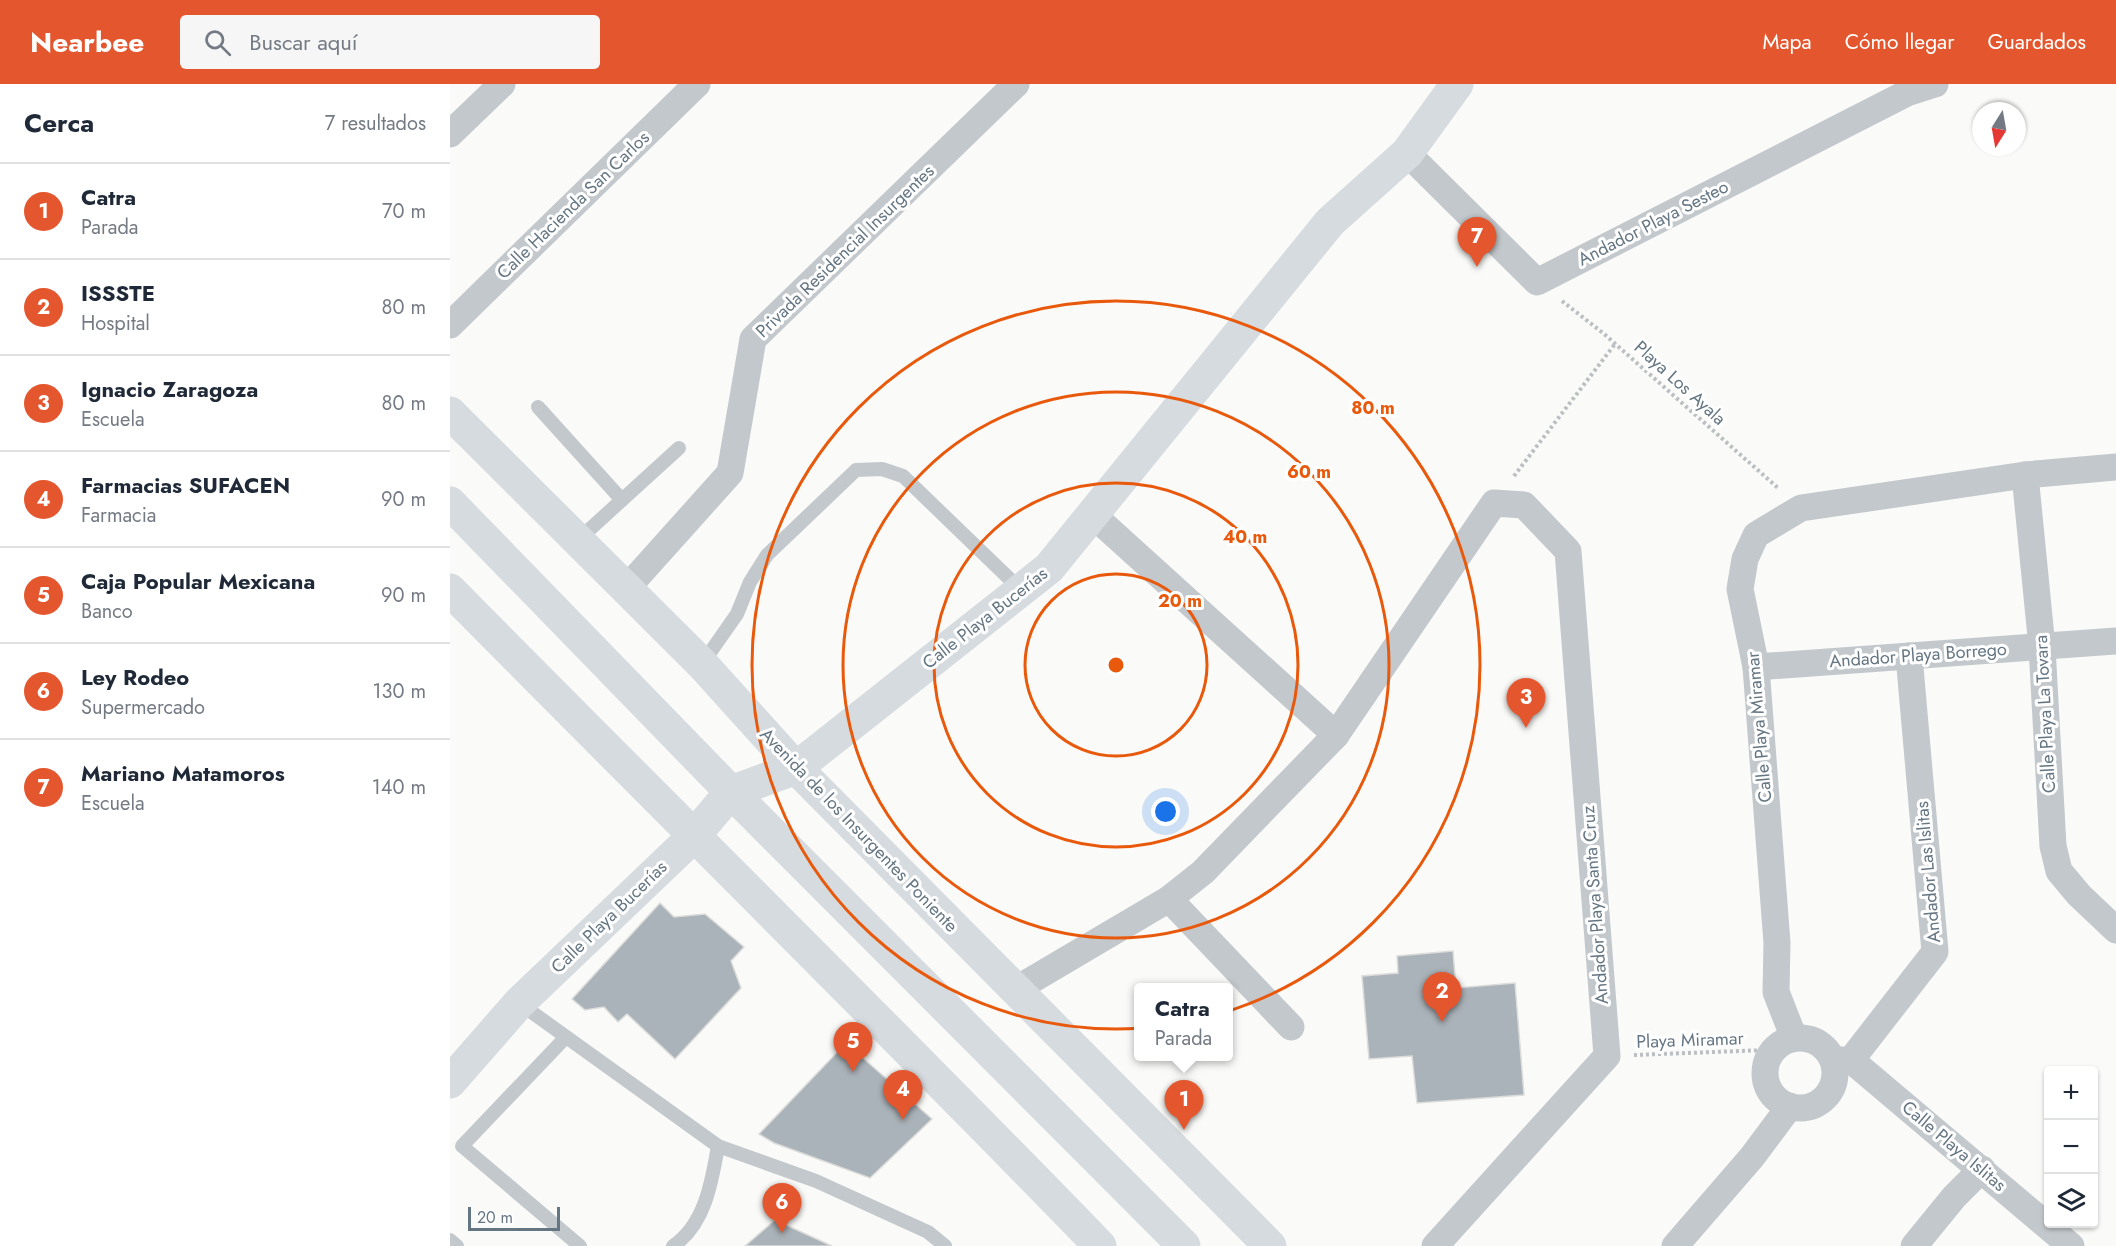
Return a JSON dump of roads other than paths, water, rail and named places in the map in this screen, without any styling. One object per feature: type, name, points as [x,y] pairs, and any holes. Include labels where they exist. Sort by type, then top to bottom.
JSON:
[{"type":"main road","name":"Calle Playa Bucerías","points":[[450,1082],[519,1003],[693,837],[731,792],[796,768],[1049,568],[1094,516],[1330,222],[1407,153],[1457,84]]},
{"type":"main road","name":"Avenida de los Insurgentes Poniente","points":[[450,413],[702,664],[796,768],[1270,1246]]},
{"type":"main road","points":[[450,503],[731,792],[1184,1246]]},
{"type":"main road","points":[[450,590],[693,837],[936,1077],[1100,1246]]},
{"type":"street","points":[[450,134],[502,84]]},
{"type":"street","name":"Calle Hacienda San Carlos","points":[[450,325],[697,84]]},
{"type":"street","name":"Privada Residencial Insurgentes","points":[[626,589],[730,472],[753,339],[1016,84]]},
{"type":"street","name":"Andador Playa Sesteo","points":[[1407,153],[1537,282],[1907,93],[1935,84]]},
{"type":"street","name":"Calle Playa Miramar","points":[[1784,1044],[1776,992],[1777,943],[1756,667],[1740,589],[1745,559],[1756,535],[1801,508],[2025,475],[2116,467]]},
{"type":"street","name":"Calle Playa La Tovara","points":[[2025,475],[2042,646],[2053,846],[2059,871],[2079,895],[2116,930]]},
{"type":"street","name":"Andador Playa Santa Cruz","points":[[1336,735],[1494,503],[1524,505],[1568,551],[1607,1056],[1435,1246]]},
{"type":"street","points":[[1015,990],[1169,899],[1203,872],[1336,735],[1094,516]]},
{"type":"street","name":"Andador Playa Borrego","points":[[1756,667],[2116,641]]},
{"type":"street","name":"Andador Las Islitas","points":[[1841,1060],[1935,952],[1909,656]]},
{"type":"street","points":[[1169,899],[1292,1027]]},
{"type":"street","points":[[1817,1042],[1841,1060],[1826,1096],[1806,1107],[1790,1106],[1771,1093],[1766,1078],[1767,1063],[1784,1044],[1817,1042]]},
{"type":"street","name":"Calle Playa Islitas","points":[[1841,1060],[1982,1169],[2072,1246]]},
{"type":"street","points":[[1675,1246],[1752,1157],[1790,1106]]},
{"type":"street","points":[[1914,1246],[1954,1197],[1982,1169]]},
{"type":"lane","points":[[538,407],[622,500]]},
{"type":"lane","points":[[578,540],[679,448]]},
{"type":"lane","points":[[702,664],[737,615],[750,582],[767,555],[856,471],[882,469],[903,476],[1021,590]]},
{"type":"lane","points":[[519,1003],[718,1146],[816,1181],[928,1232],[945,1246]]},
{"type":"lane","points":[[566,1037],[462,1146],[580,1246]]},
{"type":"lane","points":[[672,1246],[682,1240],[699,1215],[711,1187],[718,1146]]},
{"type":"lane","points":[[450,1240],[457,1246]]},
{"type":"place","name":"Mariano Matamoros","points":[[1477,267]]},
{"type":"place","name":"Ignacio Zaragoza","points":[[1526,728]]},
{"type":"place","name":"ISSSTE","points":[[1442,1022]]},
{"type":"place","name":"Caja Popular Mexicana","points":[[853,1072]]},
{"type":"place","name":"Farmacias SUFACEN","points":[[903,1120]]},
{"type":"place","name":"Catra","points":[[1184,1130]]},
{"type":"place","name":"Ley Rodeo","points":[[782,1233]]}]
